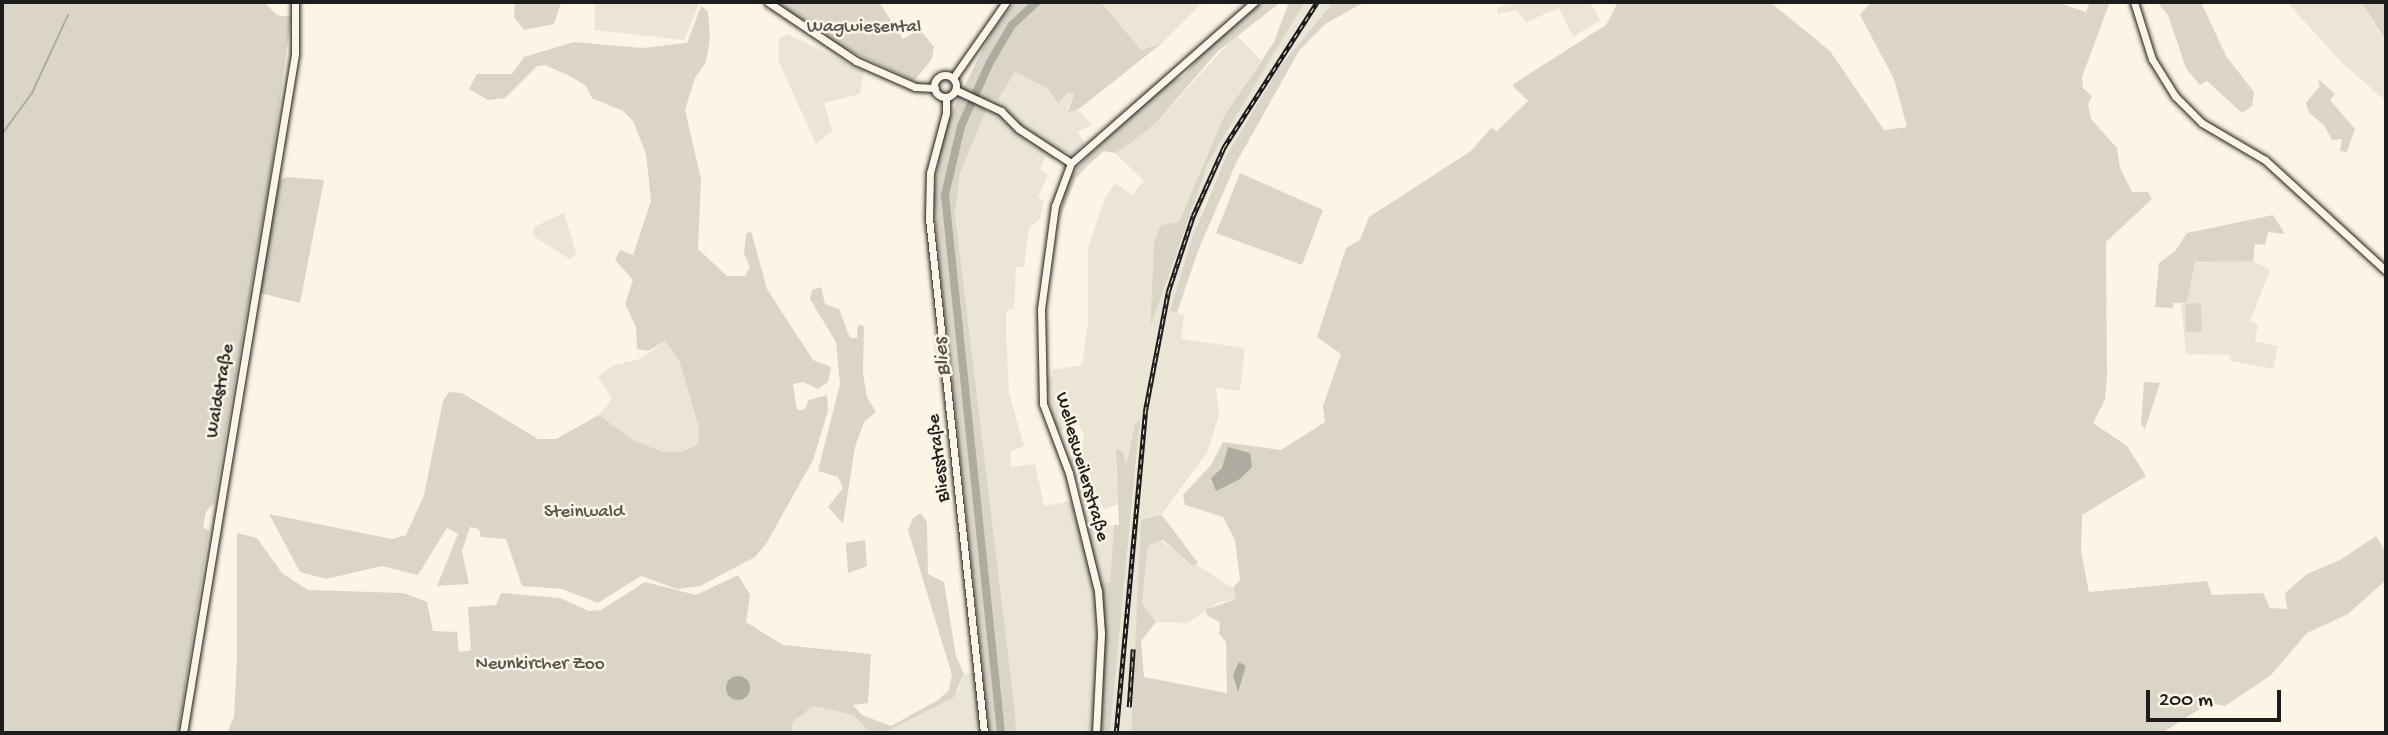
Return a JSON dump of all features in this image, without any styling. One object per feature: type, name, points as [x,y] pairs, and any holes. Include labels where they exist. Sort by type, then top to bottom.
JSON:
[{"type":"street","name":"Waldstraße","points":[[183,733],[295,54],[295,2]]},
{"type":"street","points":[[768,2],[856,61],[915,87],[934,88],[946,97],[956,90]]},
{"type":"street","points":[[953,78],[969,60],[1006,2]]},
{"type":"street","name":"Wellesweilerstraße","points":[[1096,733],[1100,604],[1069,473],[1046,419],[1041,375],[1041,309],[1048,244],[1060,185],[1070,163],[1254,2]]},
{"type":"street","points":[[2134,2],[2152,59],[2175,96],[2203,123],[2265,160],[2386,271]]},
{"type":"street","points":[[934,88],[940,76],[953,78]]},
{"type":"street","points":[[953,78],[956,90],[988,104],[1070,163]]},
{"type":"street","name":"Bliesstraße","points":[[946,97],[946,113],[930,173],[929,218],[984,733]]},
{"type":"shaded area","points":[[595,2],[700,2],[684,40],[594,30]]},
{"type":"shaded area","points":[[1101,2],[1203,2],[1162,43],[1141,50]]},
{"type":"shaded area","points":[[1305,2],[1333,2],[1278,69],[1226,157],[1203,207],[1170,311],[1184,315],[1181,339],[1245,348],[1240,391],[1216,388],[1219,414],[1208,451],[1158,519],[1142,520],[1131,733],[1110,733],[1138,449],[1135,424],[1130,463],[1116,467],[1119,504],[1103,509],[1087,467],[1071,471],[1067,458],[1082,453],[1084,436],[1079,424],[1055,432],[1046,379],[1053,376],[1052,370],[1082,365],[1088,323],[1088,248],[1105,198],[1115,183],[1132,195],[1144,181],[1115,153],[1157,122],[1236,35],[1261,60],[1224,116],[1179,222],[1162,225],[1154,242],[1150,326],[1209,161]]},
{"type":"shaded area","points":[[1515,2],[1590,2],[1600,20],[1573,37],[1559,8],[1526,22],[1516,10],[1498,14],[1497,8]]},
{"type":"shaded area","points":[[2287,2],[2361,2],[2386,43],[2386,101],[2341,62]]},
{"type":"shaded area","points":[[787,34],[864,71],[860,94],[824,103],[832,131],[816,144],[779,62],[779,39]]},
{"type":"shaded area","points":[[1015,72],[1048,89],[1057,104],[1068,92],[1074,94],[1067,110],[1076,108],[1092,125],[1077,132],[1085,143],[1074,154],[1063,151],[1055,160],[1045,157],[1040,170],[1048,175],[1038,197],[1044,201],[1040,219],[1029,228],[1024,267],[1016,267],[1014,309],[1006,311],[1006,332],[1009,392],[1024,446],[1010,452],[1011,467],[1035,464],[1044,506],[1071,501],[1078,526],[1114,525],[1110,582],[1100,584],[1105,632],[1100,733],[1016,733],[955,214],[960,173],[973,137],[991,97],[998,100]]},
{"type":"shaded area","points":[[564,213],[576,252],[571,260],[533,236],[534,227]]},
{"type":"shaded area","points":[[2253,261],[2270,270],[2250,321],[2258,325],[2255,341],[2278,346],[2273,369],[2231,361],[2230,355],[2186,354],[2181,302],[2187,302],[2194,263]]},
{"type":"shaded area","points":[[665,341],[679,360],[699,428],[698,444],[682,452],[663,452],[633,440],[599,415],[612,399],[598,377],[614,365],[641,359]]},
{"type":"shaded area","points":[[1228,447],[1250,453],[1252,467],[1240,479],[1216,491],[1211,478],[1222,468]]},
{"type":"shaded area","points":[[1157,539],[1233,588],[1236,599],[1219,602],[1187,623],[1156,622],[1142,603],[1148,546]]},
{"type":"shaded area","points":[[1239,662],[1246,666],[1238,692],[1233,675]]},
{"type":"shaded area","points":[[984,672],[990,733],[884,733],[958,692],[964,674]]},
{"type":"shaded area","points":[[738,676],[747,679],[750,688],[747,697],[738,700],[729,697],[726,688],[729,679]]},
{"type":"shaded area","points":[[813,706],[853,715],[870,733],[792,733],[793,722]]},
{"type":"green space","points":[[2,2],[264,2],[277,15],[291,17],[271,170],[214,503],[206,512],[203,527],[209,531],[178,733],[2,733]]},
{"type":"green space","points":[[515,2],[561,2],[554,24],[524,30],[514,17]]},
{"type":"green space","name":"Wagwiesental","points":[[775,2],[879,2],[903,39],[920,30],[934,47],[932,59],[914,81],[840,46]]},
{"type":"green space","points":[[1015,2],[1101,2],[1141,50],[1162,43],[1079,109],[1068,112],[1074,94],[1068,92],[1058,104],[1048,89],[1015,72],[998,100],[991,98],[960,173],[955,214],[1015,713],[1016,733],[990,733],[933,199],[942,136],[991,33]]},
{"type":"green space","points":[[1262,2],[1281,2],[1217,52],[1157,122],[1115,153],[1104,151],[1088,165],[1076,178],[1059,221],[1066,184],[1079,165],[1169,81],[1183,77],[1203,53]]},
{"type":"green space","points":[[1289,2],[1305,2],[1209,161],[1150,328],[1154,242],[1161,225],[1179,222],[1224,116],[1274,42]]},
{"type":"green space","points":[[1333,2],[1365,2],[1325,24],[1299,51],[1236,163],[1198,251],[1177,313],[1170,311],[1193,235],[1226,157],[1278,69]]},
{"type":"green space","points":[[1618,2],[1770,2],[1830,51],[1884,130],[1907,127],[1894,79],[1860,15],[1871,2],[2057,2],[2086,12],[2090,2],[2110,2],[2082,77],[2083,88],[2092,96],[2088,104],[2091,119],[2117,148],[2120,168],[2132,192],[2148,192],[2152,199],[2106,242],[2107,376],[2105,400],[2093,423],[2127,446],[2146,476],[2082,515],[2081,552],[2089,592],[2207,581],[2212,595],[2263,593],[2270,608],[2287,609],[2285,593],[2307,574],[2340,560],[2376,536],[2386,552],[2386,580],[2348,614],[2307,633],[2271,675],[2225,706],[2209,703],[2162,733],[1131,733],[1141,520],[1162,515],[1198,563],[1193,566],[1163,540],[1148,546],[1142,603],[1156,622],[1141,641],[1144,677],[1227,693],[1226,642],[1219,634],[1220,622],[1208,616],[1205,610],[1236,599],[1233,588],[1240,580],[1235,540],[1223,517],[1185,505],[1183,495],[1211,465],[1223,442],[1281,450],[1325,422],[1323,406],[1341,354],[1317,337],[1346,248],[1360,240],[1369,217],[1471,151],[1491,128],[1497,131],[1528,101],[1512,85],[1606,25]]},
{"type":"green space","points":[[2157,2],[2201,2],[2226,56],[2254,92],[2252,106],[2242,113],[2207,81],[2200,85],[2186,68],[2168,15]]},
{"type":"green space","points":[[2361,2],[2386,2],[2386,43],[2383,36]]},
{"type":"green space","name":"Steinwald","points":[[701,6],[708,11],[710,39],[706,62],[695,78],[685,110],[701,179],[698,249],[727,276],[745,276],[750,267],[744,254],[746,234],[751,231],[767,289],[813,360],[831,367],[828,382],[818,389],[803,382],[793,384],[797,410],[804,410],[809,400],[827,395],[828,411],[813,460],[766,544],[755,557],[700,586],[677,589],[641,576],[598,603],[562,589],[522,586],[506,539],[481,537],[479,529],[470,527],[462,551],[469,584],[437,586],[458,534],[447,528],[418,575],[382,566],[326,579],[300,572],[269,514],[392,539],[406,535],[424,495],[443,401],[449,392],[462,393],[538,439],[556,439],[599,415],[633,440],[663,452],[682,452],[698,444],[699,428],[679,360],[665,341],[648,351],[637,349],[636,327],[625,304],[633,280],[615,260],[620,250],[633,255],[651,201],[646,154],[633,121],[623,111],[592,98],[586,86],[572,77],[545,65],[537,66],[505,98],[488,100],[469,89],[477,74],[512,74],[524,57],[574,42],[642,48],[687,43]]},
{"type":"green space","points":[[2318,79],[2335,94],[2330,100],[2355,129],[2347,152],[2340,151],[2342,139],[2332,140],[2324,125],[2309,113],[2306,103],[2320,86]]},
{"type":"green space","points":[[1240,173],[1323,210],[1302,265],[1216,233]]},
{"type":"green space","points":[[286,177],[324,180],[300,303],[260,293],[274,204],[280,181]]},
{"type":"green space","points":[[2273,215],[2285,234],[2268,232],[2265,245],[2255,244],[2253,261],[2195,262],[2187,302],[2173,303],[2173,308],[2155,307],[2159,263],[2175,251],[2187,233]]},
{"type":"green space","points":[[821,287],[825,304],[839,309],[850,338],[857,338],[858,325],[864,326],[863,374],[867,397],[876,412],[864,422],[855,447],[843,524],[828,507],[843,488],[838,477],[818,471],[840,384],[836,342],[810,299],[812,290]]},
{"type":"green space","points":[[2201,303],[2202,332],[2186,332],[2185,304]]},
{"type":"green space","points":[[2144,382],[2160,383],[2145,429],[2141,424]]},
{"type":"green space","points":[[1140,420],[1110,733],[1100,733],[1105,632],[1100,584],[1110,582],[1114,525],[1119,525],[1116,449],[1123,451],[1126,466],[1135,424]]},
{"type":"green space","name":"Neunkircher Zoo","points":[[921,513],[927,522],[928,574],[944,582],[956,656],[964,674],[954,697],[884,733],[870,733],[853,715],[813,706],[793,722],[792,733],[227,733],[234,717],[237,658],[237,533],[257,538],[282,573],[308,590],[403,593],[427,602],[433,631],[457,632],[459,652],[471,650],[468,607],[496,605],[501,593],[560,598],[589,611],[601,610],[645,582],[696,595],[738,575],[750,595],[746,622],[783,645],[871,654],[868,703],[853,705],[862,715],[891,726],[938,700],[949,690],[952,675],[908,530],[913,518]]},
{"type":"green space","points":[[865,540],[867,566],[848,573],[846,543]]},
{"type":"waterway","name":"Blies","points":[[1001,733],[945,195],[961,126],[990,62],[1012,25],[1037,2]]},
{"type":"waterway","points":[[2,134],[32,93],[68,15]]},
{"type":"railway","points":[[1116,733],[1145,412],[1168,292],[1193,216],[1224,147],[1317,2]]},
{"type":"railway","points":[[1129,707],[1133,649]]}]
